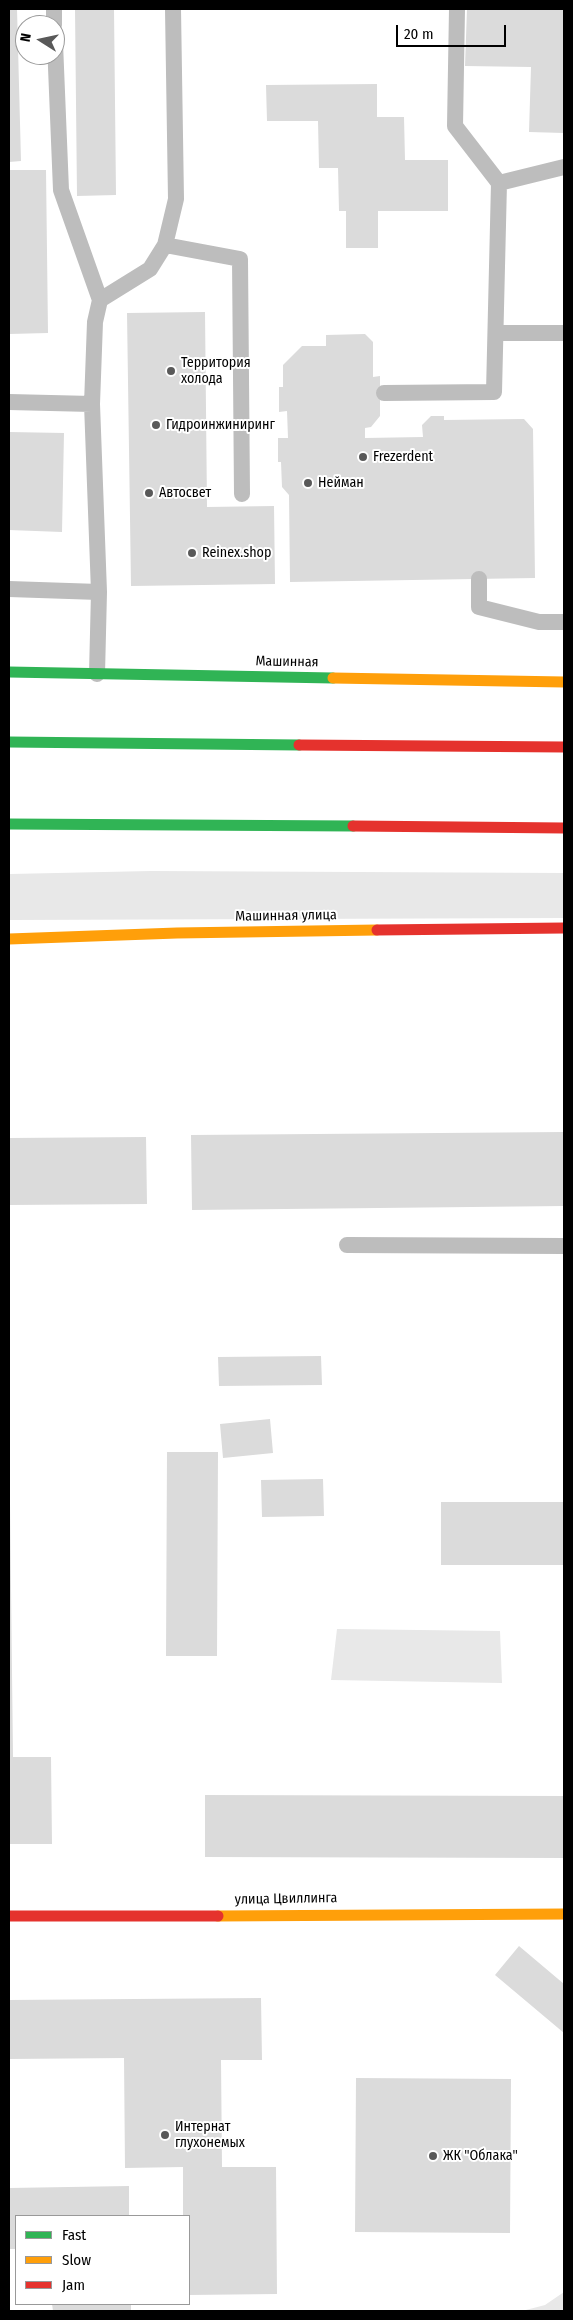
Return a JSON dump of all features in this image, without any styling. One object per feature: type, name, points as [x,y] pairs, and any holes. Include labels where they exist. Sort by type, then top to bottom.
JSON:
[{"type":"street","name":"Машинная","points":[[9,672],[564,682]]},
{"type":"street","points":[[9,742],[564,747]]},
{"type":"street","points":[[9,824],[564,828]]},
{"type":"street","name":"Машинная улица","points":[[9,939],[178,933],[564,928]]},
{"type":"street","name":"улица Цвиллинга","points":[[9,1916],[564,1914]]},
{"type":"lane","points":[[100,300],[150,269],[165,245],[176,199],[173,9]]},
{"type":"lane","points":[[384,393],[494,392],[499,182],[455,126],[458,9]]},
{"type":"lane","points":[[56,65],[61,190],[100,300],[95,322],[92,404],[99,592],[98,674]]},
{"type":"lane","points":[[499,182],[564,167]]},
{"type":"lane","points":[[165,245],[240,260],[242,494]]},
{"type":"lane","points":[[496,333],[564,333]]},
{"type":"lane","points":[[9,402],[92,404]]},
{"type":"lane","points":[[479,579],[479,607],[539,622],[564,622]]},
{"type":"lane","points":[[9,589],[99,592]]},
{"type":"lane","points":[[347,1245],[564,1246]]},
{"type":"shaded area","points":[[151,871],[564,873],[564,918],[9,920],[10,874]]},
{"type":"shaded area","points":[[337,1629],[500,1631],[502,1683],[331,1680]]},
{"type":"shaded area","points":[[564,2292],[564,2311],[522,2311],[545,2305]]},
{"type":"building","points":[[9,9],[17,9],[17,15],[15,15],[15,65],[18,65],[21,161],[9,162]]},
{"type":"building","points":[[75,9],[114,9],[116,195],[77,196]]},
{"type":"building","points":[[467,9],[564,9],[564,133],[529,132],[531,67],[465,66]]},
{"type":"building","points":[[377,84],[377,117],[404,117],[405,160],[448,160],[448,211],[378,211],[378,248],[346,248],[346,211],[339,211],[338,168],[319,168],[318,121],[267,121],[266,85]]},
{"type":"building","points":[[9,170],[46,170],[48,333],[9,334]]},
{"type":"building","points":[[205,312],[207,507],[274,506],[275,584],[131,586],[127,313]]},
{"type":"building","points":[[365,334],[373,342],[373,377],[380,376],[380,416],[371,427],[365,428],[365,438],[423,437],[422,425],[431,416],[444,416],[444,420],[524,419],[533,429],[535,578],[290,582],[289,495],[282,487],[281,462],[278,462],[278,438],[288,438],[287,411],[279,412],[279,387],[283,387],[283,365],[302,346],[326,346],[326,335]]},
{"type":"building","points":[[9,432],[64,433],[62,532],[9,530]]},
{"type":"building","points":[[564,1132],[564,1206],[192,1210],[191,1135]]},
{"type":"building","points":[[146,1137],[147,1204],[9,1205],[9,1138]]},
{"type":"building","points":[[321,1356],[322,1385],[219,1386],[218,1357]]},
{"type":"building","points":[[270,1419],[273,1453],[223,1458],[220,1424]]},
{"type":"building","points":[[167,1452],[218,1452],[217,1656],[166,1656]]},
{"type":"building","points":[[323,1479],[324,1516],[262,1517],[261,1480]]},
{"type":"building","points":[[441,1502],[564,1502],[564,1565],[441,1565]]},
{"type":"building","points":[[9,1503],[13,1757],[51,1757],[52,1844],[9,1844]]},
{"type":"building","points":[[205,1795],[564,1796],[564,1858],[205,1857]]},
{"type":"building","points":[[519,1946],[564,1984],[564,2033],[495,1975]]},
{"type":"building","points":[[261,1998],[262,2060],[221,2060],[222,2167],[276,2167],[277,2294],[190,2295],[190,2215],[183,2215],[183,2167],[125,2168],[124,2058],[9,2059],[9,2000]]},
{"type":"building","name":"ЖК \"Облака\"","points":[[356,2078],[511,2079],[510,2233],[355,2232]]},
{"type":"building","points":[[129,2186],[129,2215],[15,2215],[15,2249],[9,2249],[9,2188]]},
{"type":"building","points":[[52,2305],[131,2305],[131,2311],[53,2311]]},
{"type":"traffic: fast","points":[[9,672],[333,678]]},
{"type":"traffic: fast","points":[[9,742],[299,745]]},
{"type":"traffic: fast","points":[[9,824],[353,826]]},
{"type":"traffic: slow","points":[[333,678],[564,682]]},
{"type":"traffic: slow","points":[[9,939],[177,933],[377,930]]},
{"type":"traffic: slow","points":[[218,1916],[564,1914]]},
{"type":"traffic: jam","points":[[299,745],[564,747]]},
{"type":"traffic: jam","points":[[353,826],[564,828]]},
{"type":"traffic: jam","points":[[377,930],[564,928]]},
{"type":"traffic: jam","points":[[9,1916],[218,1916]]},
{"type":"place","name":"Территория холода","points":[[171,371]]},
{"type":"place","name":"Гидроинжиниринг","points":[[156,425]]},
{"type":"place","name":"Frezerdent","points":[[363,457]]},
{"type":"place","name":"Нейман","points":[[308,483]]},
{"type":"place","name":"Автосвет","points":[[149,493]]},
{"type":"place","name":"Reinex.shop","points":[[192,553]]},
{"type":"place","name":"Интернат глухонемых","points":[[165,2135]]},
{"type":"place","name":"ЖК \"Облака\"","points":[[433,2156]]}]
